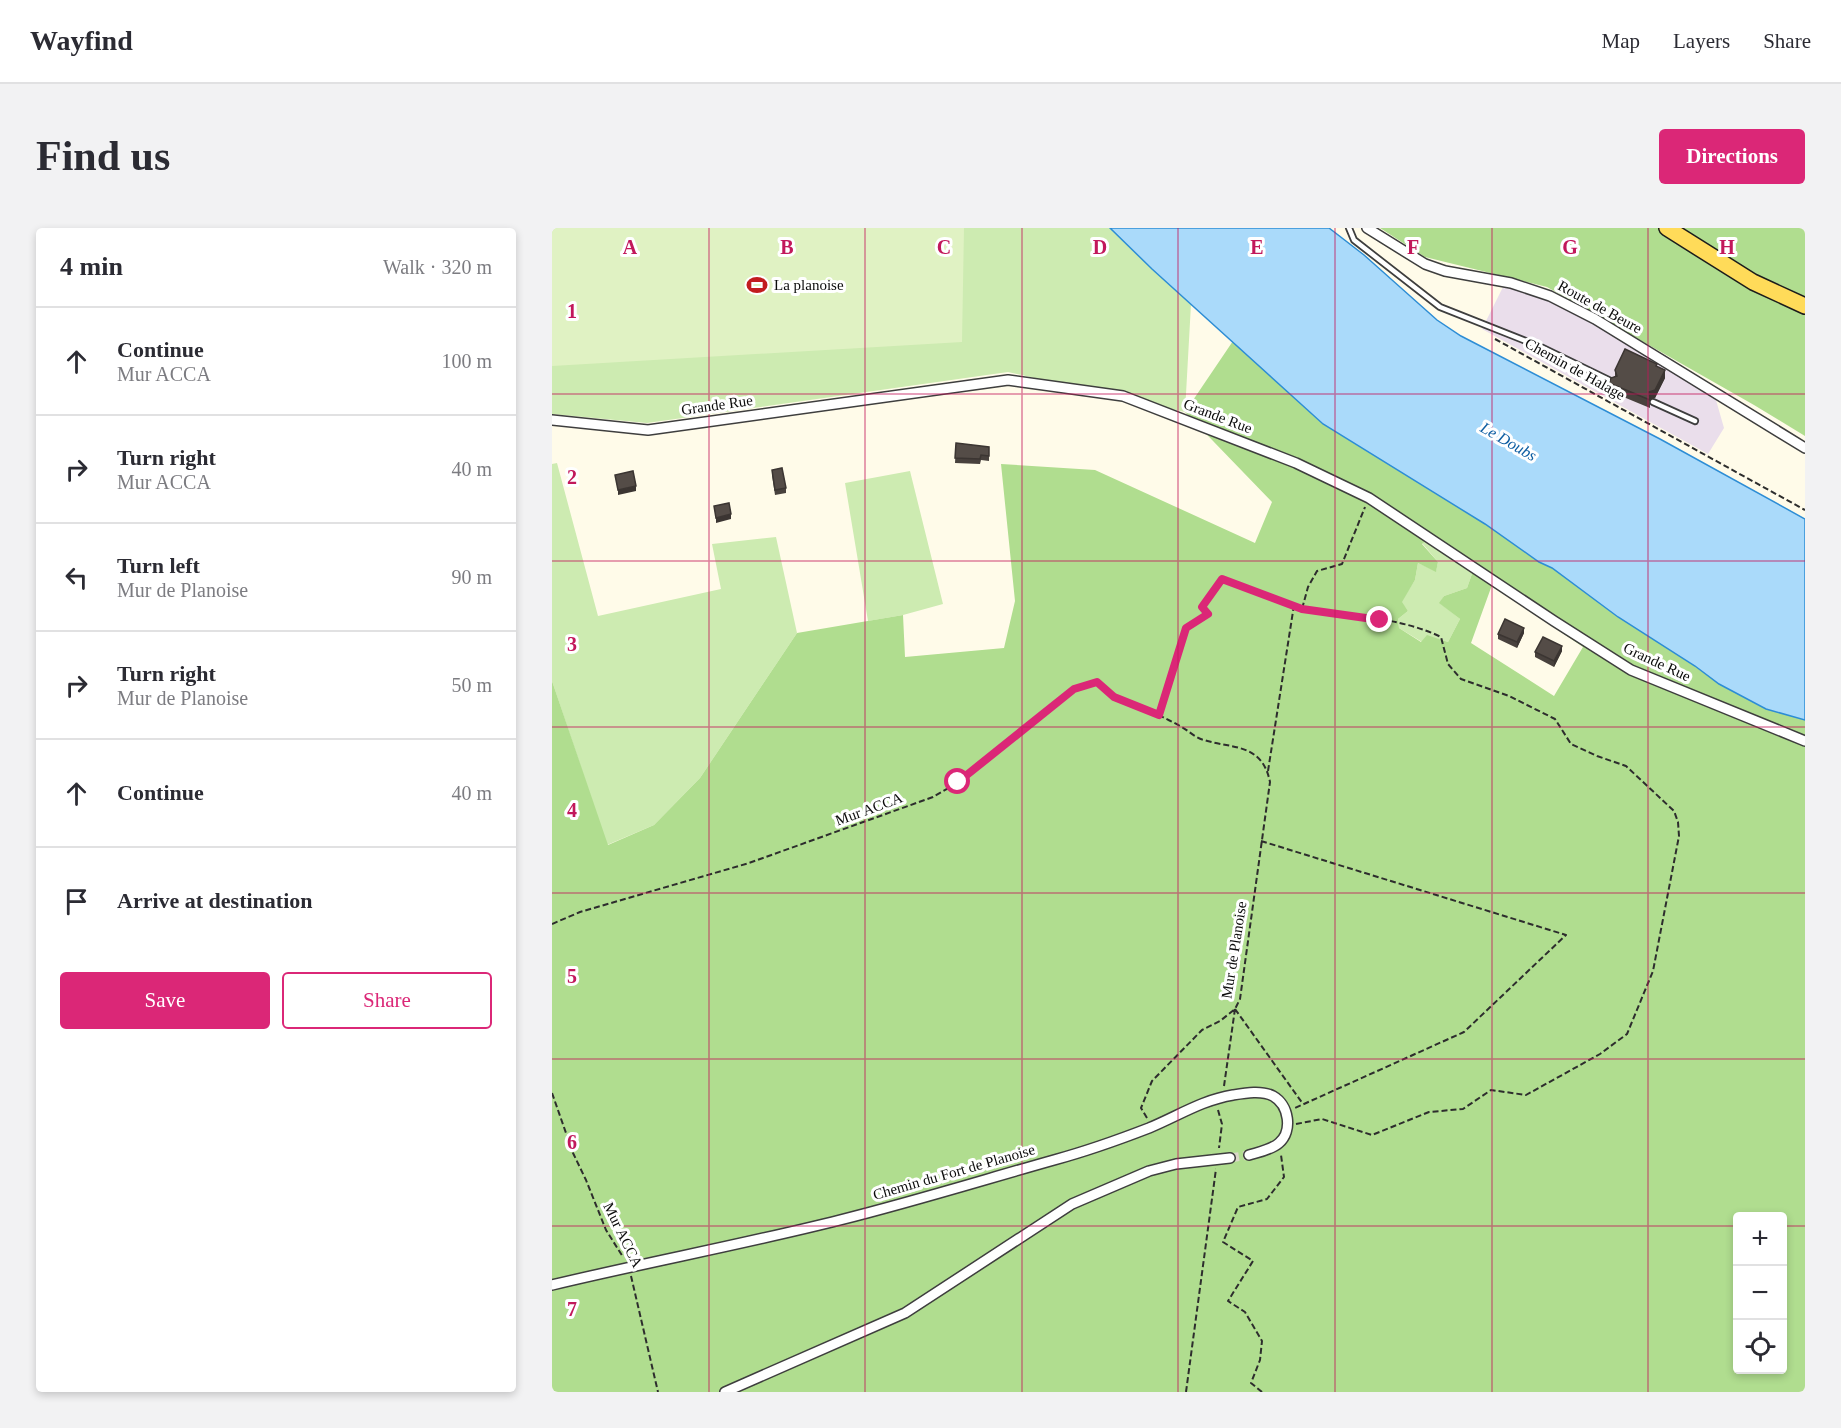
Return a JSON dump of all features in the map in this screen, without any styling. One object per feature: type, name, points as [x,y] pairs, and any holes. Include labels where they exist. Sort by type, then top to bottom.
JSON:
[{"type":"main road","points":[[1667,228],[1753,282],[1805,306]]},
{"type":"street","name":"Route de Beure","points":[[1367,228],[1425,264],[1445,271],[1511,283],[1550,296],[1606,325],[1805,448]]},
{"type":"street","name":"Grande Rue","points":[[552,420],[648,430],[1008,380],[1123,396],[1296,463],[1369,498],[1631,670],[1805,741]]},
{"type":"street","name":"Chemin du Fort de Planoise","points":[[552,1285],[840,1220],[1086,1151],[1151,1127],[1215,1098],[1252,1093],[1272,1095],[1287,1111]]},
{"type":"street","points":[[1249,1155],[1262,1152],[1280,1142],[1287,1126],[1287,1111]]},
{"type":"street","points":[[725,1392],[905,1313],[1072,1204],[1149,1171],[1176,1164],[1230,1158]]},
{"type":"lane","points":[[1349,228],[1354,240],[1440,308],[1541,347],[1613,382]]},
{"type":"lane","points":[[1653,402],[1695,421]]},
{"type":"path","name":"Chemin de Halage","points":[[1492,337],[1805,510]]},
{"type":"path","points":[[1302,609],[1308,587],[1317,571],[1342,564],[1369,498]]},
{"type":"path","points":[[1268,771],[1258,758],[1246,749],[1202,740],[1159,715],[1186,628],[1208,614],[1202,607],[1222,579],[1302,609],[1400,622],[1442,637],[1448,664],[1461,679],[1509,696],[1555,719],[1571,744],[1626,766],[1674,811],[1679,836],[1653,971],[1628,1034],[1600,1054],[1526,1095],[1491,1090],[1463,1109],[1430,1112],[1372,1135],[1322,1119],[1287,1126]]},
{"type":"path","name":"Mur de Planoise","points":[[1151,1127],[1141,1108],[1152,1081],[1202,1030],[1220,1021],[1235,1009],[1240,999],[1270,782],[1268,771],[1294,605]]},
{"type":"path","name":"Mur ACCA","points":[[552,924],[580,912],[749,864],[933,797],[958,782],[1074,689],[1097,682],[1114,697],[1159,715]]},
{"type":"path","points":[[1261,841],[1566,935],[1464,1032],[1287,1111]]},
{"type":"path","points":[[1235,1009],[1303,1104]]},
{"type":"path","points":[[1227,1096],[1223,1091],[1235,1009]]},
{"type":"path","name":"Mur ACCA","points":[[552,1093],[573,1153],[606,1230],[629,1266],[658,1392]]},
{"type":"path","points":[[1186,1392],[1222,1124],[1215,1098]]},
{"type":"path","points":[[1262,1392],[1251,1383],[1260,1360],[1262,1341],[1245,1312],[1228,1301],[1253,1261],[1223,1242],[1238,1208],[1268,1198],[1284,1177],[1280,1142]]},
{"type":"shaded area","points":[[1504,285],[1560,304],[1678,372],[1676,375],[1716,400],[1724,428],[1708,454],[1482,329]]},
{"type":"green space","points":[[552,228],[1110,228],[1191,304],[1185,412],[1008,372],[647,423],[552,414]]},
{"type":"green space","name":"La planoise","points":[[552,228],[964,228],[962,342],[552,366]]},
{"type":"green space","points":[[1380,228],[1805,228],[1805,436],[1547,287],[1425,257]]},
{"type":"green space","points":[[1233,341],[1323,424],[1485,524],[1719,684],[1766,709],[1805,720],[1805,1392],[552,1392],[552,681],[608,845],[654,825],[700,778],[797,633],[903,615],[905,657],[1004,648],[1015,601],[1001,464],[1095,470],[1255,543],[1272,502],[1185,412]],"holes":[[[1426,540],[1473,571],[1467,588],[1444,596],[1439,603],[1460,619],[1448,642],[1427,635],[1421,642],[1399,628],[1398,619],[1408,611],[1402,602],[1415,580],[1418,563],[1436,572],[1438,562],[1422,544]],[[1492,585],[1583,647],[1554,696],[1471,643]]]},
{"type":"green space","points":[[557,463],[598,616],[721,589],[712,544],[776,537],[797,633],[700,778],[654,825],[607,845],[552,681],[552,464]]},
{"type":"green space","points":[[910,471],[943,604],[903,615],[868,621],[845,483]]},
{"type":"green space","points":[[1426,539],[1473,571],[1467,588],[1444,596],[1440,603],[1460,619],[1448,642],[1428,636],[1422,642],[1399,628],[1398,619],[1408,611],[1401,602],[1415,580],[1418,563],[1436,571],[1438,562],[1422,543]]},
{"type":"water","name":"Le Doubs","points":[[1110,228],[1329,228],[1364,255],[1437,320],[1461,336],[1660,439],[1805,519],[1805,720],[1766,709],[1719,684],[1485,524],[1323,424]]},
{"type":"building","points":[[1625,349],[1665,370],[1655,390],[1649,392],[1650,400],[1609,383],[1611,378],[1617,376],[1615,370]]},
{"type":"building","points":[[956,443],[989,447],[989,456],[981,455],[980,459],[955,458]]},
{"type":"building","points":[[782,468],[786,488],[775,490],[772,470]]},
{"type":"building","points":[[633,471],[636,486],[618,490],[615,475]]},
{"type":"building","points":[[729,503],[731,514],[716,518],[714,506]]},
{"type":"building","points":[[1505,619],[1524,628],[1517,642],[1498,634]]},
{"type":"building","points":[[1543,637],[1562,646],[1554,661],[1535,652]]},
{"type":"tunnel","points":[[1230,1158],[1249,1155]]},
{"type":"place","name":"La planoise","points":[[757,285]]},
{"type":"route","points":[[958,782],[1074,689],[1097,682],[1114,697],[1159,715],[1186,628],[1208,614],[1202,607],[1222,579],[1302,609],[1380,620]]}]
